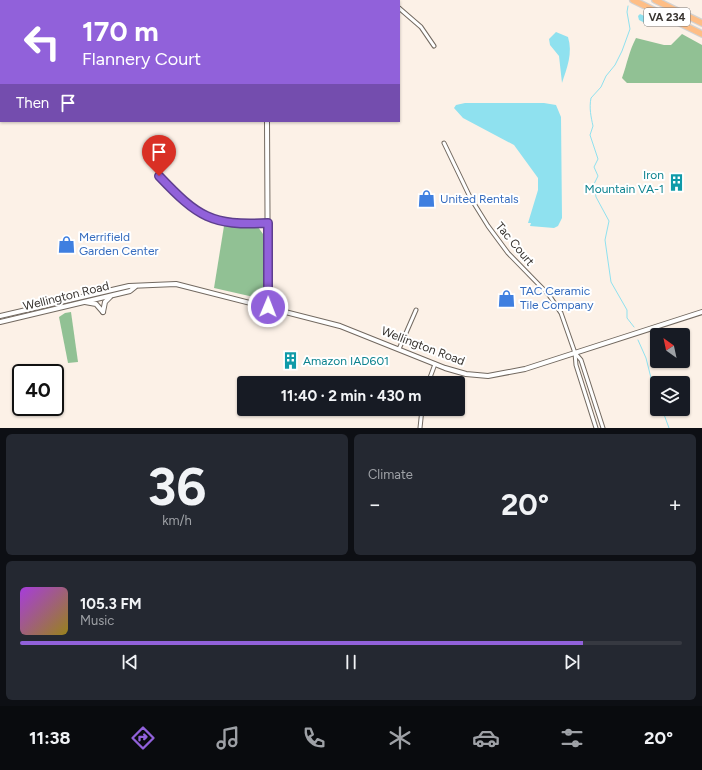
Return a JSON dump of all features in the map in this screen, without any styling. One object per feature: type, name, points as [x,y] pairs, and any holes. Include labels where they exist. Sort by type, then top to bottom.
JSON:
[{"type":"highway","name":"VA 234","points":[[633,0],[702,34]]},
{"type":"highway","name":"VA 234","points":[[655,0],[702,23]]},
{"type":"main road","points":[[0,72],[0,77]]},
{"type":"main road","points":[[268,122],[268,307]]},
{"type":"main road","name":"Wellington Road","points":[[0,316],[128,286],[135,287],[164,284],[181,285],[340,326],[435,364],[466,374],[496,375],[525,369],[702,312]]},
{"type":"main road","name":"Wellington Road","points":[[0,322],[130,291],[135,287]]},
{"type":"main road","points":[[83,302],[96,304],[103,312],[105,302],[114,295]]},
{"type":"street","points":[[400,9],[421,27],[434,46]]},
{"type":"street","name":"Tac Court","points":[[444,143],[470,197],[488,226],[508,252],[544,289],[555,303],[564,321],[575,353]]},
{"type":"street","points":[[159,176],[184,202],[210,218],[226,223],[268,223]]},
{"type":"street","points":[[399,349],[416,310]]},
{"type":"street","points":[[575,353],[576,365],[596,428]]},
{"type":"street","points":[[575,353],[581,360],[603,428]]},
{"type":"street","points":[[431,376],[435,364]]},
{"type":"street","points":[[420,428],[421,416]]},
{"type":"green space","points":[[682,34],[702,45],[702,83],[627,83],[622,78],[636,38],[664,45],[671,45]]},
{"type":"green space","points":[[224,226],[258,227],[263,234],[263,290],[258,298],[214,288]]},
{"type":"green space","points":[[71,312],[78,362],[68,363],[59,317],[65,313]]},
{"type":"water","points":[[640,14],[651,19],[653,24],[649,25],[639,20],[638,16]]},
{"type":"water","points":[[556,32],[568,37],[570,49],[569,60],[562,83],[559,56],[550,45],[549,39]]},
{"type":"water","points":[[465,103],[544,103],[556,105],[561,117],[562,218],[558,226],[554,228],[530,226],[531,223],[528,223],[538,190],[538,178],[514,145],[463,118],[454,108],[456,105]]},
{"type":"waterway","points":[[628,6],[627,12],[630,29],[622,51],[615,65],[606,76],[601,87],[591,98],[590,109],[593,126],[590,135],[598,159],[594,167],[598,176],[594,184],[596,197],[609,221],[605,240],[611,282],[627,310],[627,318],[634,327]]},
{"type":"waterway","points":[[638,340],[646,358],[650,376]]},
{"type":"waterway","points":[[665,416],[669,428]]},
{"type":"place","name":"Iron Mountain VA-1","points":[[677,182]]},
{"type":"place","name":"United Rentals","points":[[427,199]]},
{"type":"place","name":"Merrifield Garden Center","points":[[66,244]]},
{"type":"place","name":"TAC Ceramic Tile Company","points":[[507,298]]},
{"type":"place","name":"Amazon IAD601","points":[[290,361]]},
{"type":"route","points":[[159,176],[184,202],[201,215],[226,223],[268,223],[268,307]]}]
